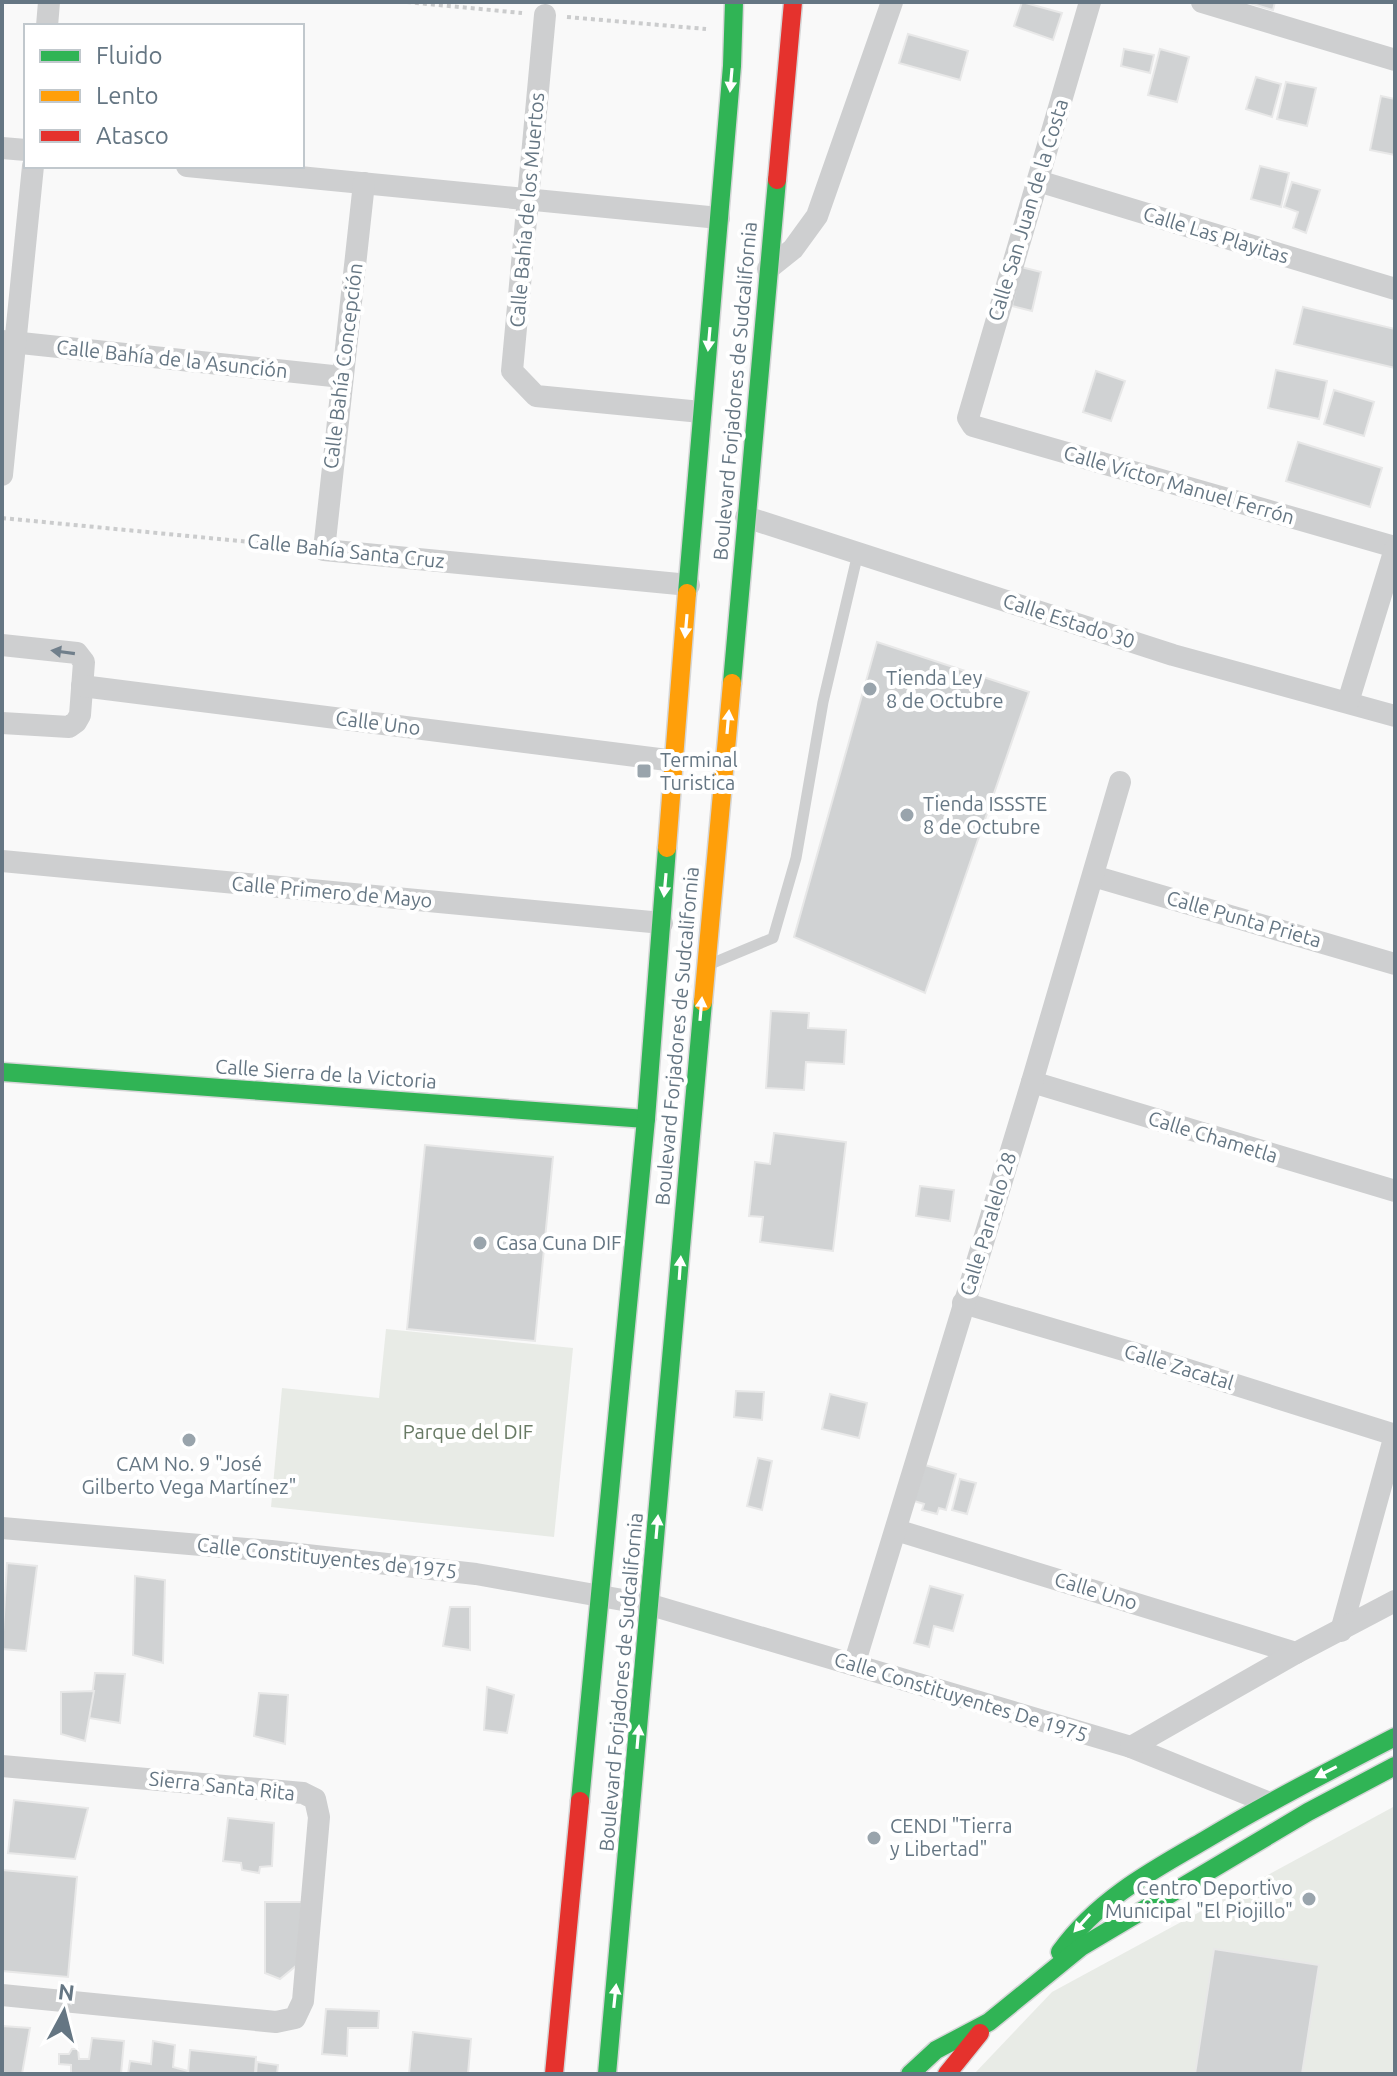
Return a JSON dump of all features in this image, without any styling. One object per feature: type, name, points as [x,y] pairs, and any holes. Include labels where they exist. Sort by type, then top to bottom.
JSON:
[{"type":"main road","name":"Boulevard Forjadores de Sudcalifornia","points":[[554,2074],[646,1119],[701,412],[732,66],[734,2]]},
{"type":"main road","name":"Boulevard Forjadores de Sudcalifornia","points":[[607,2074],[793,2]]},
{"type":"main road","name":"Calle Sierra de la Victoria","points":[[2,1072],[646,1119]]},
{"type":"main road","points":[[1047,1974],[1071,1936],[1095,1909],[1125,1887],[1267,1802],[1395,1737]]},
{"type":"main road","points":[[947,2074],[989,2022],[1081,1947],[1308,1812],[1395,1766]]},
{"type":"main road","points":[[910,2074],[936,2050],[989,2022]]},
{"type":"street","points":[[47,24],[49,2]]},
{"type":"street","points":[[768,269],[793,249],[817,216],[892,2]]},
{"type":"street","name":"Calle San Juan de la Costa","points":[[968,418],[1090,2]]},
{"type":"street","points":[[1202,2],[1395,60]]},
{"type":"street","name":"Calle Bahía de los Muertos","points":[[545,15],[512,371],[536,396],[701,412]]},
{"type":"street","points":[[2,148],[24,150]]},
{"type":"street","points":[[2,475],[9,342],[33,168]]},
{"type":"street","points":[[208,168],[719,218]]},
{"type":"street","name":"Calle Las Playitas","points":[[1038,181],[1395,289]]},
{"type":"street","name":"Calle Bahía Concepción","points":[[324,550],[364,183]]},
{"type":"street","name":"Calle Bahía de la Asunción","points":[[9,342],[342,377]]},
{"type":"street","name":"Calle Víctor Manuel Ferrón","points":[[968,418],[973,426],[1395,548]]},
{"type":"street","name":"Calle Estado 30","points":[[746,517],[1173,655],[1395,716]]},
{"type":"street","points":[[1348,702],[1395,548]]},
{"type":"street","name":"Calle Bahía Santa Cruz","points":[[324,550],[689,585]]},
{"type":"street","points":[[2,645],[77,653],[84,662],[80,715],[76,722],[69,727],[2,723]]},
{"type":"street","name":"Calle Uno","points":[[82,686],[675,761]]},
{"type":"street","name":"Calle Paralelo 28","points":[[854,1665],[1120,782]]},
{"type":"street","name":"Calle Primero de Mayo","points":[[2,861],[662,923]]},
{"type":"street","name":"Calle Punta Prieta","points":[[1093,876],[1395,964]]},
{"type":"street","name":"Calle Chametla","points":[[1032,1082],[1395,1191]]},
{"type":"street","name":"Calle Zacatal","points":[[963,1303],[1395,1435]]},
{"type":"street","points":[[1341,1631],[1395,1435]]},
{"type":"street","name":"Calle Constituyentes de 1975","points":[[2,1528],[302,1554],[476,1574],[651,1605]]},
{"type":"street","name":"Calle Uno","points":[[896,1530],[1296,1653]]},
{"type":"street","points":[[1131,1747],[1296,1653],[1395,1601]]},
{"type":"street","name":"Calle Constituyentes De 1975","points":[[651,1605],[1131,1747],[1267,1802]]},
{"type":"street","name":"Sierra Santa Rita","points":[[2,1766],[303,1793],[315,1799],[319,1817],[303,2001],[295,2018],[276,2022],[2,1995]]},
{"type":"lane","points":[[705,967],[773,938],[796,858],[823,702],[858,553]]},
{"type":"path","name":"Calle Bahía Santa Cruz","points":[[2,518],[324,550]]},
{"type":"green space","name":"Parque del DIF","points":[[386,1329],[573,1348],[554,1537],[271,1507],[282,1388],[379,1398]]},
{"type":"green space","name":"Centro Deportivo Municipal \"El Piojillo\"","points":[[1395,1806],[1395,2074],[974,2074],[1052,1992]]},
{"type":"building","points":[[1022,2],[1062,13],[1053,40],[1014,26]]},
{"type":"building","points":[[1246,2],[1275,2],[1273,10]]},
{"type":"building","points":[[908,34],[968,51],[960,80],[899,63]]},
{"type":"building","points":[[1124,49],[1154,55],[1150,73],[1121,66]]},
{"type":"building","points":[[1160,49],[1189,57],[1177,102],[1148,95]]},
{"type":"building","points":[[1256,77],[1281,84],[1272,117],[1246,109]]},
{"type":"building","points":[[1286,82],[1316,88],[1307,126],[1277,119]]},
{"type":"building","points":[[1381,96],[1395,99],[1395,155],[1370,150]]},
{"type":"building","points":[[1260,166],[1289,173],[1281,207],[1251,199]]},
{"type":"building","points":[[1292,182],[1320,190],[1306,233],[1293,228],[1298,212],[1284,207]]},
{"type":"building","points":[[1021,267],[1041,272],[1032,311],[1012,306]]},
{"type":"building","points":[[1303,307],[1395,329],[1395,368],[1294,344]]},
{"type":"building","points":[[1276,370],[1327,381],[1319,419],[1268,408]]},
{"type":"building","points":[[1096,371],[1125,381],[1111,421],[1083,412]]},
{"type":"building","points":[[1334,390],[1374,402],[1364,436],[1324,424]]},
{"type":"building","points":[[1298,442],[1382,468],[1370,507],[1286,481]]},
{"type":"building","name":"Tienda ISSSTE 8 de Octubre","points":[[877,642],[1029,692],[925,993],[794,937]]},
{"type":"building","points":[[771,1011],[809,1013],[808,1028],[846,1030],[844,1064],[806,1062],[804,1090],[766,1088]]},
{"type":"building","points":[[774,1133],[846,1142],[833,1251],[760,1242],[763,1217],[749,1216],[755,1162],[770,1164]]},
{"type":"building","name":"Casa Cuna DIF","points":[[425,1145],[553,1157],[535,1341],[407,1329]]},
{"type":"building","points":[[920,1186],[954,1190],[950,1221],[916,1216]]},
{"type":"building","points":[[736,1391],[764,1392],[762,1420],[734,1417]]},
{"type":"building","points":[[830,1394],[867,1403],[859,1438],[822,1429]]},
{"type":"building","points":[[758,1458],[772,1461],[762,1510],[747,1506]]},
{"type":"building","points":[[925,1465],[956,1474],[946,1510],[939,1508],[937,1514],[922,1510],[924,1504],[914,1501]]},
{"type":"building","points":[[960,1479],[976,1483],[967,1514],[952,1510]]},
{"type":"building","points":[[7,1563],[37,1566],[26,1651],[2,1649]]},
{"type":"building","points":[[135,1576],[165,1580],[163,1663],[133,1655]]},
{"type":"building","points":[[930,1586],[963,1595],[953,1631],[934,1626],[929,1647],[914,1643]]},
{"type":"building","points":[[450,1607],[470,1607],[470,1650],[443,1646]]},
{"type":"building","points":[[95,1673],[125,1674],[120,1723],[89,1718]]},
{"type":"building","points":[[487,1687],[514,1695],[507,1733],[484,1730]]},
{"type":"building","points":[[94,1691],[85,1741],[61,1734],[61,1692]]},
{"type":"building","points":[[259,1693],[288,1695],[285,1744],[254,1736]]},
{"type":"building","points":[[14,1800],[88,1808],[75,1859],[8,1853]]},
{"type":"building","points":[[228,1818],[274,1823],[272,1866],[260,1867],[259,1873],[242,1870],[241,1863],[223,1861]]},
{"type":"building","points":[[2,1870],[77,1877],[68,1977],[2,1971]]},
{"type":"building","points":[[265,1902],[302,1902],[297,1965],[280,1979],[265,1973]]},
{"type":"building","points":[[1214,1949],[1319,1965],[1302,2074],[1195,2074]]},
{"type":"building","points":[[326,2009],[379,2011],[378,2028],[348,2028],[347,2056],[322,2054]]},
{"type":"building","points":[[2,2026],[30,2028],[22,2074],[2,2074]]},
{"type":"building","points":[[413,2032],[471,2039],[468,2074],[409,2074]]},
{"type":"building","points":[[92,2038],[124,2041],[121,2074],[71,2074],[71,2065],[59,2064],[59,2054],[69,2054],[72,2049],[78,2049],[79,2059],[89,2059]]},
{"type":"building","points":[[153,2041],[175,2045],[173,2067],[188,2071],[187,2074],[128,2074],[130,2061],[151,2064]]},
{"type":"building","points":[[190,2050],[256,2057],[255,2074],[188,2074]]},
{"type":"building","points":[[257,2062],[278,2065],[277,2074],[256,2074]]},
{"type":"traffic: fast","points":[[687,593],[732,66],[734,2]]},
{"type":"traffic: fast","points":[[732,683],[777,180]]},
{"type":"traffic: fast","points":[[580,1801],[646,1119],[667,848]]},
{"type":"traffic: fast","points":[[607,2074],[703,1002]]},
{"type":"traffic: fast","points":[[2,1072],[646,1119]]},
{"type":"traffic: fast","points":[[1060,1952],[1091,1917],[1145,1875],[1252,1813],[1395,1737]]},
{"type":"traffic: fast","points":[[910,2074],[936,2050],[989,2022],[1081,1947],[1308,1812],[1395,1766]]},
{"type":"traffic: slow","points":[[667,848],[687,593]]},
{"type":"traffic: slow","points":[[703,1002],[732,683]]},
{"type":"traffic: jam","points":[[777,180],[793,2]]},
{"type":"traffic: jam","points":[[554,2074],[580,1801]]},
{"type":"traffic: jam","points":[[947,2074],[980,2033]]},
{"type":"place","name":"Tienda Ley 8 de Octubre","points":[[870,689]]},
{"type":"place","name":"Terminal Turistica","points":[[644,771]]},
{"type":"place","name":"Tienda ISSSTE 8 de Octubre","points":[[907,815]]},
{"type":"place","name":"Casa Cuna DIF","points":[[480,1243]]},
{"type":"place","name":"CAM No. 9 \"José Gilberto Vega Martínez\"","points":[[189,1440]]},
{"type":"place","name":"CENDI \"Tierra y Libertad\"","points":[[874,1838]]},
{"type":"place","name":"Centro Deportivo Municipal \"El Piojillo\"","points":[[1309,1899]]}]
